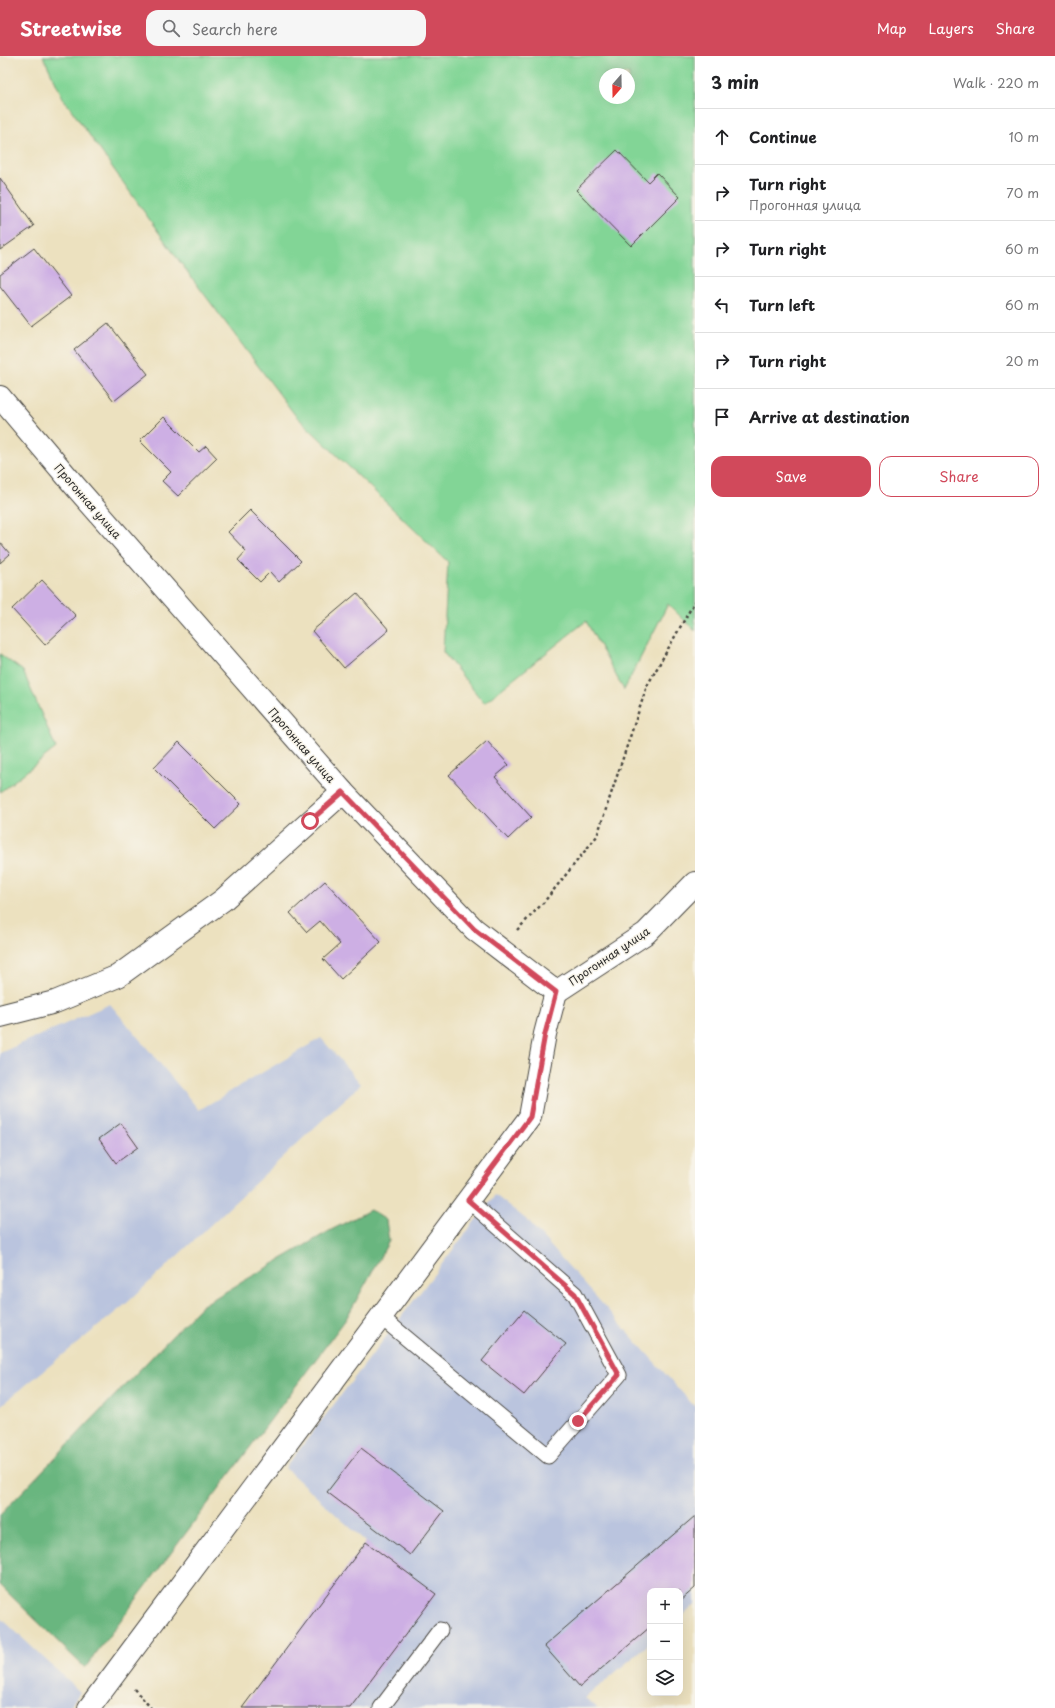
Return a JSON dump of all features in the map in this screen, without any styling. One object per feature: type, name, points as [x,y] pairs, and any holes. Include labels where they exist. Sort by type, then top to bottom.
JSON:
[{"type":"street","name":"Прогонная улица","points":[[0,397],[80,492],[343,792],[474,929],[556,992],[646,933],[695,884]]},
{"type":"street","points":[[0,1016],[55,1002],[118,976],[223,900],[343,792]]},
{"type":"street","points":[[89,1708],[530,1117],[545,1034],[556,992]]},
{"type":"lane","points":[[380,1317],[548,1456],[619,1375],[575,1294],[468,1200]]},
{"type":"lane","points":[[381,1708],[440,1630]]},
{"type":"path","points":[[500,949],[544,902],[597,836],[646,686],[695,601]]},
{"type":"shaded area","points":[[110,1004],[199,1110],[321,1038],[361,1084],[127,1303],[0,1406],[0,1053]]},
{"type":"shaded area","points":[[495,1195],[527,1220],[695,1407],[695,1605],[683,1615],[683,1588],[647,1588],[647,1646],[585,1698],[598,1708],[242,1708],[366,1542],[285,1468]]},
{"type":"shaded area","points":[[0,1617],[80,1692],[69,1708],[0,1708]]},
{"type":"green space","points":[[43,56],[695,56],[695,631],[668,604],[624,690],[586,621],[484,703],[443,652],[448,562],[295,415],[177,258],[63,98]]},
{"type":"green space","points":[[0,654],[23,671],[56,748],[0,792]]},
{"type":"green space","points":[[370,1210],[386,1220],[389,1241],[346,1319],[85,1668],[0,1585],[0,1515],[201,1306],[331,1230]]},
{"type":"building","points":[[617,150],[648,182],[657,173],[680,197],[631,246],[576,190]]},
{"type":"building","points":[[0,178],[34,226],[0,250]]},
{"type":"building","points":[[34,248],[71,296],[31,326],[0,286],[0,274]]},
{"type":"building","points":[[108,323],[148,374],[114,401],[74,350]]},
{"type":"building","points":[[164,417],[199,452],[206,446],[217,458],[178,496],[162,481],[171,472],[140,441]]},
{"type":"building","points":[[250,510],[301,561],[279,582],[270,572],[260,582],[238,560],[246,551],[228,532]]},
{"type":"building","points":[[0,542],[10,554],[0,563]]},
{"type":"building","points":[[42,580],[76,616],[45,645],[12,609]]},
{"type":"building","points":[[357,593],[389,630],[344,668],[312,631]]},
{"type":"building","points":[[487,741],[509,765],[495,777],[531,817],[508,839],[449,775]]},
{"type":"building","points":[[179,742],[241,804],[215,829],[154,768]]},
{"type":"building","points":[[325,881],[381,942],[341,979],[323,959],[340,944],[320,921],[307,932],[290,913]]},
{"type":"building","points":[[121,1123],[138,1147],[116,1163],[99,1139]]},
{"type":"building","points":[[524,1310],[566,1344],[524,1395],[482,1361]]},
{"type":"building","points":[[361,1448],[444,1511],[410,1555],[327,1492]]},
{"type":"building","points":[[695,1516],[695,1588],[683,1598],[683,1588],[647,1588],[647,1630],[580,1687],[544,1646]]},
{"type":"building","points":[[366,1542],[436,1594],[350,1708],[242,1708]]},
{"type":"route","points":[[310,821],[343,792],[474,929],[556,992],[545,1034],[530,1117],[468,1200],[575,1294],[619,1375],[578,1421]]}]
